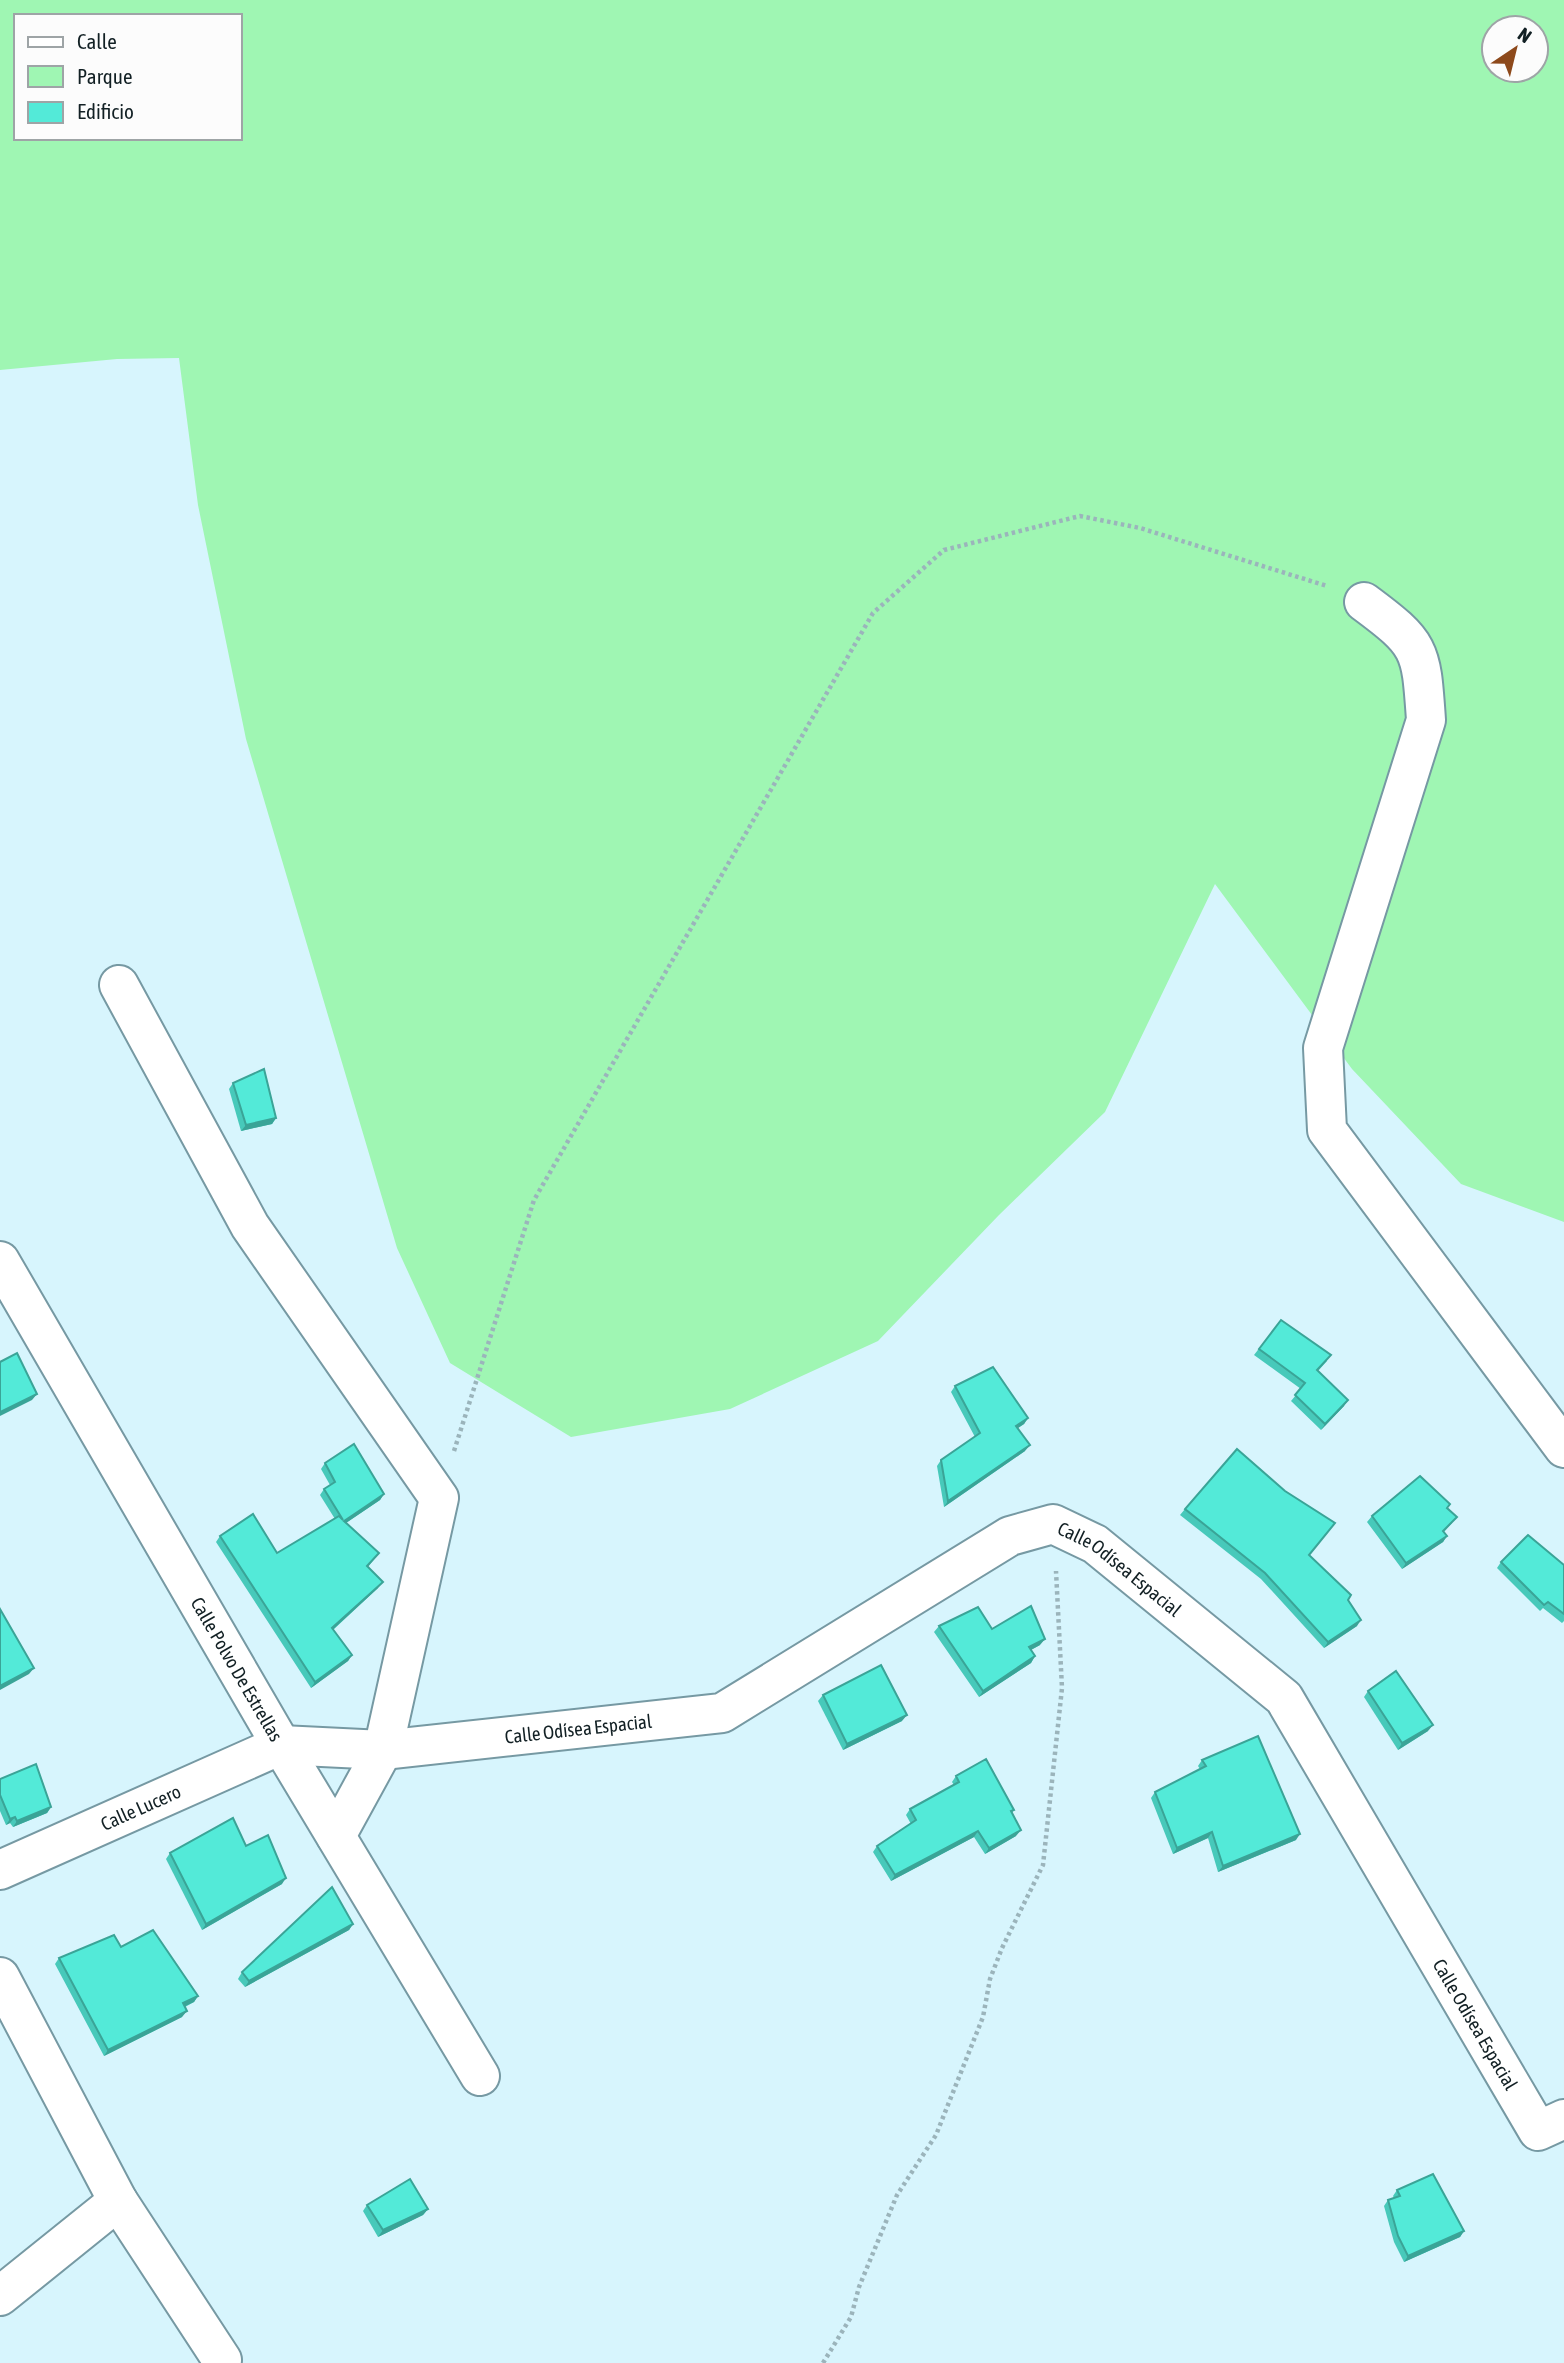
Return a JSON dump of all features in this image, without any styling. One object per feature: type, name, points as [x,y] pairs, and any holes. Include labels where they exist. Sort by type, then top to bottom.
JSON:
[{"type":"street","points":[[1364,602],[1406,633],[1422,665],[1426,720],[1323,1048],[1327,1130],[1564,1448]]},
{"type":"street","points":[[120,985],[250,1226],[439,1498],[383,1750],[336,1836]]},
{"type":"street","name":"Calle Polvo De Estrellas","points":[[0,1261],[281,1745],[480,2076]]},
{"type":"street","name":"Calle Odísea Espacial","points":[[281,1745],[383,1750],[722,1713],[1010,1536],[1053,1524],[1095,1544],[1284,1698],[1538,2131],[1564,2119]]},
{"type":"street","name":"Calle Lucero","points":[[0,1870],[281,1745]]},
{"type":"street","points":[[0,1977],[118,2201],[222,2360]]},
{"type":"street","points":[[0,2296],[118,2201]]},
{"type":"path","points":[[439,1498],[534,1200],[873,613],[944,550],[1080,516],[1140,528],[1319,582],[1364,602]]},
{"type":"path","points":[[823,2363],[851,2317],[859,2287],[897,2196],[936,2135],[983,2017],[990,1979],[1002,1948],[1042,1865],[1062,1688],[1053,1524]]},
{"type":"green space","points":[[0,0],[1564,0],[1564,1222],[1461,1184],[1352,1069],[1215,884],[1105,1112],[999,1215],[878,1341],[730,1409],[571,1437],[450,1363],[397,1248],[246,739],[198,505],[179,358],[117,359],[0,370]]},
{"type":"building","points":[[264,1069],[276,1118],[246,1125],[233,1083]]},
{"type":"building","points":[[1281,1320],[1331,1355],[1317,1370],[1348,1400],[1325,1424],[1295,1395],[1305,1383],[1259,1349]]},
{"type":"building","points":[[17,1353],[37,1394],[0,1412],[0,1362]]},
{"type":"building","points":[[993,1367],[1028,1418],[1016,1426],[1030,1445],[948,1501],[941,1460],[980,1433],[955,1386]]},
{"type":"building","points":[[354,1444],[384,1494],[344,1521],[379,1553],[367,1566],[383,1582],[332,1628],[352,1655],[315,1682],[220,1536],[253,1514],[277,1553],[339,1516],[343,1520],[324,1489],[335,1482],[325,1463]]},
{"type":"building","points":[[1237,1449],[1285,1491],[1335,1523],[1309,1555],[1351,1595],[1348,1600],[1361,1620],[1328,1642],[1265,1573],[1185,1509]]},
{"type":"building","points":[[1420,1476],[1450,1504],[1447,1508],[1457,1517],[1443,1531],[1447,1536],[1406,1563],[1372,1516]]},
{"type":"building","points":[[1528,1535],[1564,1565],[1564,1614],[1548,1602],[1544,1605],[1501,1562]]},
{"type":"building","points":[[1031,1606],[1045,1639],[1029,1647],[1035,1656],[983,1691],[939,1626],[978,1607],[992,1629]]},
{"type":"building","points":[[0,1609],[34,1668],[0,1686]]},
{"type":"building","points":[[881,1665],[907,1715],[847,1744],[823,1695]]},
{"type":"building","points":[[1396,1671],[1433,1725],[1402,1743],[1368,1691]]},
{"type":"building","points":[[1258,1736],[1300,1834],[1223,1866],[1212,1832],[1177,1848],[1155,1792],[1206,1766],[1202,1760]]},
{"type":"building","points":[[986,1759],[1014,1810],[1011,1811],[1021,1830],[989,1848],[978,1831],[895,1875],[877,1846],[916,1820],[910,1809],[959,1782],[956,1776]]},
{"type":"building","points":[[36,1764],[51,1807],[17,1821],[15,1817],[10,1819],[0,1795],[0,1779]]},
{"type":"building","points":[[233,1818],[246,1846],[268,1835],[286,1878],[206,1924],[170,1853]]},
{"type":"building","points":[[332,1887],[353,1924],[249,1981],[242,1972]]},
{"type":"building","points":[[153,1930],[198,1996],[183,2003],[187,2011],[108,2050],[59,1958],[114,1935],[121,1947]]},
{"type":"building","points":[[1433,2174],[1464,2231],[1408,2256],[1398,2236],[1388,2200],[1400,2196],[1397,2190]]},
{"type":"building","points":[[410,2179],[428,2209],[383,2230],[367,2205]]}]
